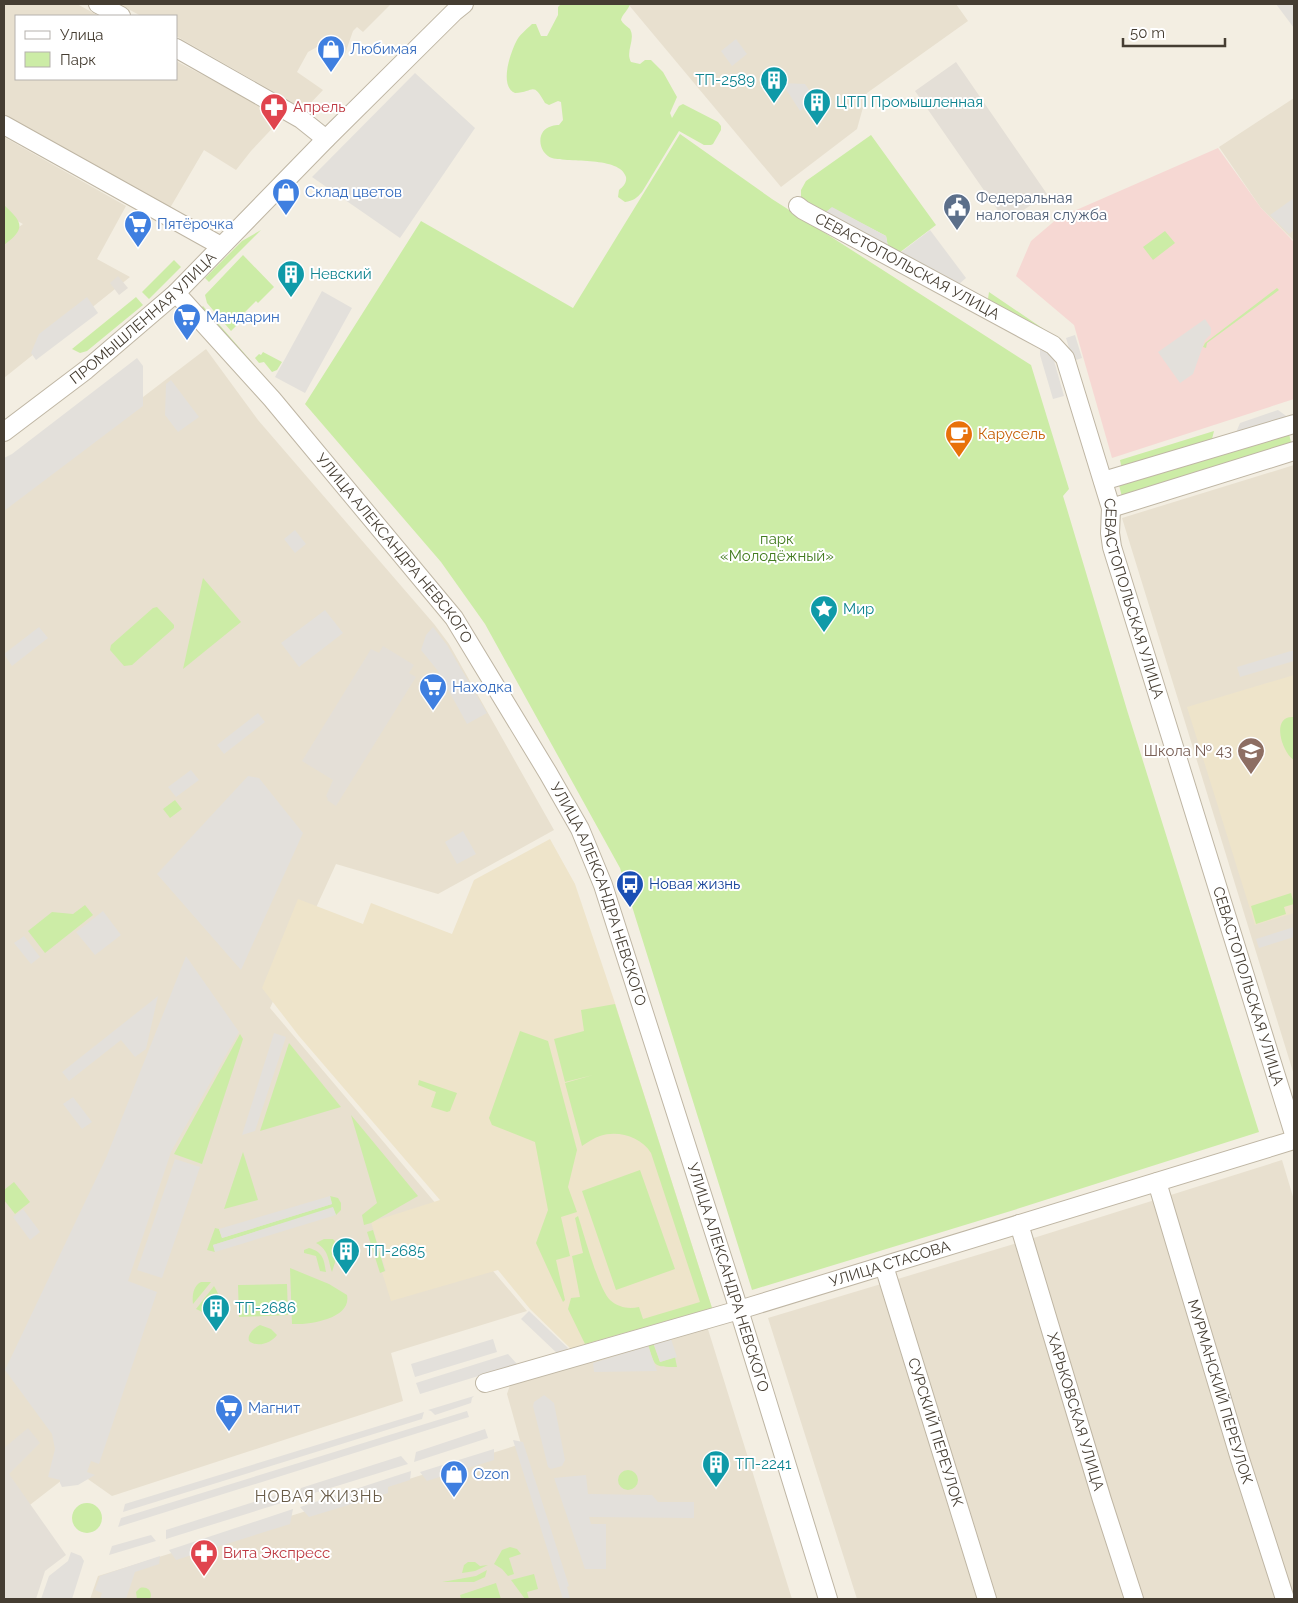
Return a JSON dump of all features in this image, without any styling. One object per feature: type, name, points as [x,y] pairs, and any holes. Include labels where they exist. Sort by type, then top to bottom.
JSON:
[{"type":"street","points":[[98,4],[119,15]]},
{"type":"street","name":"ПРОМЫШЛЕННАЯ УЛИЦА","points":[[4,432],[86,370],[176,293],[452,6]]},
{"type":"street","points":[[178,49],[301,119],[326,139]]},
{"type":"street","points":[[4,125],[221,246]]},
{"type":"street","name":"СЕВАСТОПОЛЬСКАЯ УЛИЦА","points":[[798,206],[1053,345],[1059,350],[1069,368],[1111,508],[1110,533],[1112,547],[1294,1134]]},
{"type":"street","name":"УЛИЦА АЛЕКСАНДРА НЕВСКОГО","points":[[176,293],[272,399],[454,618],[575,820],[604,885],[739,1310],[828,1599]]},
{"type":"street","points":[[1103,481],[1294,424]]},
{"type":"street","points":[[1111,508],[1294,451]]},
{"type":"street","name":"УЛИЦА СТАСОВА","points":[[485,1383],[739,1310],[1294,1140]]},
{"type":"street","name":"МУРМАНСКИЙ ПЕРЕУЛОК","points":[[1157,1182],[1285,1599]]},
{"type":"street","name":"ХАРЬКОВСКАЯ УЛИЦА","points":[[1019,1224],[1099,1491],[1134,1599]]},
{"type":"street","name":"СУРСКИЙ ПЕРЕУЛОК","points":[[884,1266],[987,1599]]},
{"type":"shaded area","points":[[4,4],[77,4],[97,15],[15,15],[15,80],[178,80],[178,62],[281,116],[281,119],[236,170],[204,150],[170,208],[66,153],[4,117]]},
{"type":"shaded area","points":[[119,4],[391,4],[363,32],[357,27],[353,31],[345,54],[324,43],[308,52],[297,72],[323,90],[306,108],[295,104],[178,37],[178,15],[139,15]]},
{"type":"shaded area","points":[[628,4],[956,4],[968,21],[867,93],[857,129],[781,187]]},
{"type":"shaded area","points":[[1276,4],[1294,4],[1294,28]]},
{"type":"shaded area","points":[[736,39],[747,54],[732,66],[721,51]]},
{"type":"shaded area","points":[[956,62],[1047,194],[1006,222],[915,91]]},
{"type":"shaded area","points":[[415,73],[475,128],[400,238],[312,177]]},
{"type":"shaded area","points":[[782,83],[805,84],[816,100],[800,111]]},
{"type":"shaded area","points":[[1294,98],[1293,240],[1261,208],[1219,147]]},
{"type":"shaded area","points":[[4,137],[126,206],[97,259],[130,277],[4,378],[4,238],[23,224],[4,214]]},
{"type":"shaded area","points":[[1218,148],[1261,208],[1294,240],[1294,399],[1112,458],[1074,325],[1016,276],[1031,241],[1058,218]]},
{"type":"shaded area","points":[[1294,198],[1294,230],[1289,234],[1270,215]]},
{"type":"shaded area","points":[[832,207],[886,236],[888,247],[822,213]]},
{"type":"shaded area","points":[[930,230],[966,278],[959,284],[900,253]]},
{"type":"shaded area","points":[[118,276],[128,288],[119,295],[110,283]]},
{"type":"shaded area","points":[[322,291],[352,308],[305,393],[275,377]]},
{"type":"shaded area","points":[[87,297],[98,313],[36,360],[31,353],[39,334]]},
{"type":"shaded area","points":[[1205,319],[1211,328],[1211,334],[1205,340],[1193,374],[1180,383],[1158,352]]},
{"type":"shaded area","points":[[1075,335],[1082,358],[1073,361],[1066,338]]},
{"type":"shaded area","points":[[1040,344],[1051,350],[1064,396],[1053,399],[1040,355]]},
{"type":"shaded area","points":[[206,349],[258,420],[434,624],[449,644],[554,830],[438,894],[336,864],[270,1008],[527,1311],[391,1353],[403,1401],[112,1496],[75,1470],[4,1525],[4,503]]},
{"type":"shaded area","points":[[137,358],[143,366],[143,406],[4,511],[4,458],[12,454]]},
{"type":"shaded area","points":[[171,380],[199,417],[178,432],[165,415],[166,384]]},
{"type":"shaded area","points":[[1278,410],[1289,418],[1235,435],[1240,423]]},
{"type":"shaded area","points":[[1294,465],[1294,1075],[1122,518]]},
{"type":"shaded area","points":[[295,530],[306,544],[295,553],[284,539]]},
{"type":"shaded area","points":[[325,610],[343,633],[299,667],[281,643]]},
{"type":"shaded area","points":[[39,627],[48,638],[12,666],[4,654]]},
{"type":"shaded area","points":[[433,627],[447,645],[487,713],[467,724],[438,671],[421,650],[426,635]]},
{"type":"shaded area","points":[[383,646],[414,665],[409,673],[416,677],[336,806],[327,800],[326,796],[333,780],[302,761],[371,649],[379,653]]},
{"type":"shaded area","points":[[1294,650],[1294,661],[1240,677],[1237,667]]},
{"type":"shaded area","name":"Школа № 43","points":[[1294,675],[1294,913],[1255,925],[1187,707]]},
{"type":"shaded area","points":[[258,713],[265,722],[224,754],[217,745]]},
{"type":"shaded area","points":[[191,770],[199,780],[176,797],[168,787]]},
{"type":"shaded area","points":[[248,776],[259,778],[303,833],[241,970],[157,874]]},
{"type":"shaded area","points":[[463,831],[476,854],[457,864],[445,842]]},
{"type":"shaded area","points":[[550,839],[575,884],[712,1308],[571,1349],[530,1309],[498,1270],[391,1301],[382,1272],[386,1271],[371,1222],[440,1200],[299,1036],[262,988],[298,899],[363,924],[371,903],[452,934],[474,880]]},
{"type":"shaded area","points":[[103,911],[121,935],[95,955],[76,932]]},
{"type":"shaded area","points":[[1294,927],[1294,937],[1259,948],[1256,939]]},
{"type":"shaded area","points":[[24,936],[40,957],[31,964],[14,943]]},
{"type":"shaded area","points":[[186,956],[239,1032],[171,1152],[128,1281],[157,1292],[99,1464],[91,1461],[87,1472],[95,1475],[78,1485],[62,1487],[60,1480],[48,1477],[55,1449],[52,1434],[5,1370],[106,1158]]},
{"type":"shaded area","points":[[158,996],[146,1049],[135,1057],[121,1040],[69,1081],[62,1072]]},
{"type":"shaded area","points":[[274,1033],[286,1037],[255,1131],[242,1135]]},
{"type":"shaded area","points":[[73,1097],[92,1122],[82,1129],[63,1104]]},
{"type":"shaded area","points":[[175,1159],[200,1167],[162,1278],[137,1270]]},
{"type":"shaded area","points":[[1282,1160],[1294,1200],[1294,1599],[857,1599],[768,1318],[1024,1241]]},
{"type":"shaded area","points":[[330,1196],[332,1204],[222,1238],[219,1229]]},
{"type":"shaded area","points":[[333,1207],[336,1215],[215,1252],[213,1245]]},
{"type":"shaded area","points":[[23,1209],[40,1232],[30,1240],[13,1217]]},
{"type":"shaded area","points":[[529,1311],[568,1348],[560,1356],[521,1319]]},
{"type":"shaded area","points":[[707,1326],[792,1599],[90,1599],[98,1576],[521,1444],[507,1394],[511,1382]]},
{"type":"shaded area","points":[[493,1339],[497,1352],[415,1377],[411,1364]]},
{"type":"shaded area","points":[[671,1339],[677,1357],[660,1362],[654,1344]]},
{"type":"shaded area","points":[[648,1346],[657,1371],[594,1372],[593,1363]]},
{"type":"shaded area","points":[[508,1354],[517,1364],[420,1394],[416,1383]]},
{"type":"shaded area","points":[[544,1395],[554,1403],[565,1460],[562,1466],[551,1469],[548,1467],[533,1406],[534,1402]]},
{"type":"shaded area","points":[[474,1396],[471,1403],[435,1415],[428,1410]]},
{"type":"shaded area","points":[[467,1411],[469,1417],[118,1527],[121,1518]]},
{"type":"shaded area","points":[[424,1412],[422,1419],[123,1512],[125,1504]]},
{"type":"shaded area","points":[[28,1428],[40,1443],[9,1474],[66,1555],[45,1571],[36,1599],[4,1599],[4,1448]]},
{"type":"shaded area","points":[[485,1429],[488,1438],[414,1462],[416,1452]]},
{"type":"shaded area","points":[[513,1440],[523,1442],[569,1586],[567,1587],[570,1599],[563,1599]]},
{"type":"shaded area","points":[[494,1449],[494,1460],[427,1481],[420,1472]]},
{"type":"shaded area","points":[[401,1456],[408,1464],[298,1498],[301,1488]]},
{"type":"shaded area","points":[[411,1471],[410,1480],[388,1487],[388,1493],[309,1517],[300,1507]]},
{"type":"shaded area","points":[[586,1475],[588,1494],[652,1495],[658,1502],[694,1502],[694,1518],[589,1517],[591,1524],[606,1524],[606,1569],[585,1569],[554,1478]]},
{"type":"shaded area","points":[[285,1492],[291,1500],[166,1539],[166,1530]]},
{"type":"shaded area","points":[[293,1509],[290,1524],[176,1560],[169,1550]]},
{"type":"shaded area","points":[[151,1535],[156,1541],[109,1555],[112,1546]]},
{"type":"shaded area","points":[[71,1552],[81,1556],[84,1561],[72,1599],[41,1599],[49,1576],[68,1561]]},
{"type":"shaded area","points":[[160,1556],[159,1564],[135,1572],[126,1599],[100,1599],[102,1593],[95,1590],[100,1576]]},
{"type":"green space","points":[[561,4],[630,4],[621,20],[632,33],[629,58],[631,62],[640,64],[645,60],[651,60],[663,72],[677,97],[670,113],[672,118],[679,106],[683,104],[718,122],[721,126],[721,130],[711,145],[704,145],[679,131],[642,192],[637,198],[630,201],[625,202],[618,197],[619,190],[626,179],[622,170],[604,163],[552,158],[547,155],[541,147],[541,137],[547,128],[559,125],[563,120],[561,102],[558,101],[549,105],[545,103],[535,90],[515,93],[508,84],[507,69],[517,39],[532,24],[536,24],[541,36],[547,36],[558,15],[558,7]]},
{"type":"green space","name":"парк «Молодёжный»","points":[[680,134],[772,199],[1031,365],[1069,489],[1063,496],[1127,710],[1259,1132],[1014,1210],[752,1290],[620,868],[485,624],[441,562],[305,404],[421,221],[573,308]]},
{"type":"green space","points":[[871,135],[936,225],[899,253],[888,247],[886,236],[832,208],[822,213],[801,200],[801,190],[806,181]]},
{"type":"green space","points":[[4,205],[15,216],[19,229],[4,245]]},
{"type":"green space","points":[[261,230],[209,282],[205,278],[242,241]]},
{"type":"green space","points":[[1165,231],[1175,243],[1153,260],[1143,247]]},
{"type":"green space","points":[[243,255],[274,287],[258,303],[256,301],[244,313],[246,316],[231,331],[207,303],[205,295]]},
{"type":"green space","points":[[174,260],[181,267],[149,299],[142,292]]},
{"type":"green space","points":[[1277,288],[1279,290],[1207,343],[1206,348],[1203,347],[1205,343]]},
{"type":"green space","points":[[989,292],[1048,332],[1056,339],[989,303]]},
{"type":"green space","points":[[136,297],[143,305],[87,351],[80,353],[72,349]]},
{"type":"green space","points":[[203,306],[265,377],[258,375],[201,308]]},
{"type":"green space","points":[[263,352],[282,362],[277,370],[272,372],[264,362],[259,363],[255,358]]},
{"type":"green space","points":[[1214,431],[1211,443],[1122,470],[1120,460]]},
{"type":"green space","points":[[1289,434],[1292,446],[1122,497],[1119,485]]},
{"type":"green space","points":[[203,578],[241,622],[183,669]]},
{"type":"green space","points":[[157,607],[174,625],[174,628],[132,665],[124,666],[110,650],[111,645],[153,608]]},
{"type":"green space","points":[[1294,717],[1294,760],[1282,743],[1280,728],[1282,722],[1287,718]]},
{"type":"green space","points":[[175,800],[182,809],[170,818],[163,809]]},
{"type":"green space","points":[[1291,893],[1294,904],[1284,907],[1286,914],[1256,924],[1251,906]]},
{"type":"green space","points":[[85,905],[93,915],[45,953],[28,931],[52,912],[73,914]]},
{"type":"green space","points":[[615,1004],[712,1308],[585,1344],[568,1309],[571,1298],[580,1297],[572,1256],[583,1253],[575,1218],[578,1216],[601,1285],[613,1303],[624,1307],[639,1307],[643,1319],[700,1302],[651,1153],[647,1147],[628,1136],[614,1134],[600,1136],[582,1146],[565,1083],[593,1075],[565,1082],[554,1039],[584,1031],[581,1010]]},
{"type":"green space","points":[[520,1031],[548,1041],[577,1150],[568,1187],[577,1212],[561,1217],[570,1256],[556,1260],[565,1300],[563,1302],[536,1243],[548,1210],[535,1142],[492,1125],[489,1118]]},
{"type":"green space","points":[[240,1034],[243,1039],[202,1164],[174,1154]]},
{"type":"green space","points":[[289,1043],[341,1107],[260,1131]]},
{"type":"green space","points":[[419,1080],[457,1093],[450,1111],[447,1112],[431,1107],[436,1092],[418,1085]]},
{"type":"green space","points":[[351,1115],[418,1196],[371,1223],[364,1225],[362,1215],[377,1203]]},
{"type":"green space","points":[[243,1152],[258,1200],[224,1209]]},
{"type":"green space","points":[[640,1170],[675,1269],[616,1290],[582,1191]]},
{"type":"green space","points":[[14,1182],[30,1202],[15,1214],[4,1200],[4,1190]]},
{"type":"green space","points":[[330,1196],[338,1198],[341,1203],[341,1210],[336,1215],[333,1208],[213,1245],[215,1252],[207,1250],[215,1228],[219,1229],[222,1238],[332,1204]]},
{"type":"green space","points":[[373,1230],[385,1271],[380,1273],[367,1232]]},
{"type":"green space","points":[[324,1239],[333,1239],[338,1245],[332,1272],[326,1252],[316,1243]]},
{"type":"green space","points":[[309,1248],[320,1254],[326,1272],[320,1271],[316,1256],[304,1253],[304,1250]]},
{"type":"green space","points":[[290,1268],[329,1284],[347,1295],[347,1303],[343,1310],[318,1322],[292,1324]]},
{"type":"green space","points":[[201,1282],[211,1282],[193,1304],[194,1291]]},
{"type":"green space","points":[[287,1284],[288,1315],[239,1317],[238,1285]]},
{"type":"green space","points":[[214,1286],[218,1293],[221,1307],[218,1314],[209,1315],[196,1309]]},
{"type":"green space","points":[[260,1325],[271,1329],[277,1335],[264,1344],[256,1344],[249,1341],[250,1334]]},
{"type":"green space","points":[[653,1343],[660,1362],[675,1357],[677,1367],[663,1367],[656,1364],[648,1344]]},
{"type":"green space","points":[[628,1470],[635,1473],[638,1480],[635,1487],[628,1490],[621,1487],[618,1480],[621,1473]]},
{"type":"green space","points":[[87,1503],[98,1507],[102,1518],[98,1529],[87,1533],[76,1529],[72,1518],[76,1507]]},
{"type":"green space","points":[[510,1547],[517,1549],[521,1554],[509,1558],[514,1574],[508,1576],[494,1564],[502,1550]]},
{"type":"green space","points":[[468,1562],[475,1562],[480,1566],[488,1565],[475,1571],[462,1573],[464,1565]]},
{"type":"green space","points":[[487,1570],[485,1577],[474,1582],[442,1582],[476,1576]]},
{"type":"green space","points":[[534,1574],[538,1589],[527,1592],[529,1599],[525,1599],[511,1580]]},
{"type":"green space","points":[[496,1583],[501,1599],[461,1599],[460,1595]]},
{"type":"green space","points":[[140,1588],[149,1590],[151,1594],[150,1599],[137,1599],[136,1592]]},
{"type":"place","name":"Любимая","points":[[331,73]]},
{"type":"place","name":"ТП-2589","points":[[774,104]]},
{"type":"place","name":"ЦТП Промышленная","points":[[817,126]]},
{"type":"place","name":"Апрель","points":[[274,131]]},
{"type":"place","name":"Склад цветов","points":[[286,216]]},
{"type":"place","name":"Федеральная налоговая служба","points":[[957,231]]},
{"type":"place","name":"Пятёрочка","points":[[138,248]]},
{"type":"place","name":"Невский","points":[[291,298]]},
{"type":"place","name":"Мандарин","points":[[187,341]]},
{"type":"place","name":"Карусель","points":[[959,458]]},
{"type":"place","name":"Мир","points":[[824,633]]},
{"type":"place","name":"Находка","points":[[433,711]]},
{"type":"place","name":"Школа № 43","points":[[1251,775]]},
{"type":"place","name":"Новая жизнь","points":[[630,908]]},
{"type":"place","name":"ТП-2685","points":[[346,1275]]},
{"type":"place","name":"ТП-2686","points":[[216,1332]]},
{"type":"place","name":"Магнит","points":[[229,1432]]},
{"type":"place","name":"ТП-2241","points":[[716,1488]]},
{"type":"place","name":"Ozon","points":[[454,1498]]},
{"type":"place","name":"Вита Экспресс","points":[[204,1577]]},
{"type":"district","name":"НОВАЯ ЖИЗНЬ","points":[[319,1496]]}]
